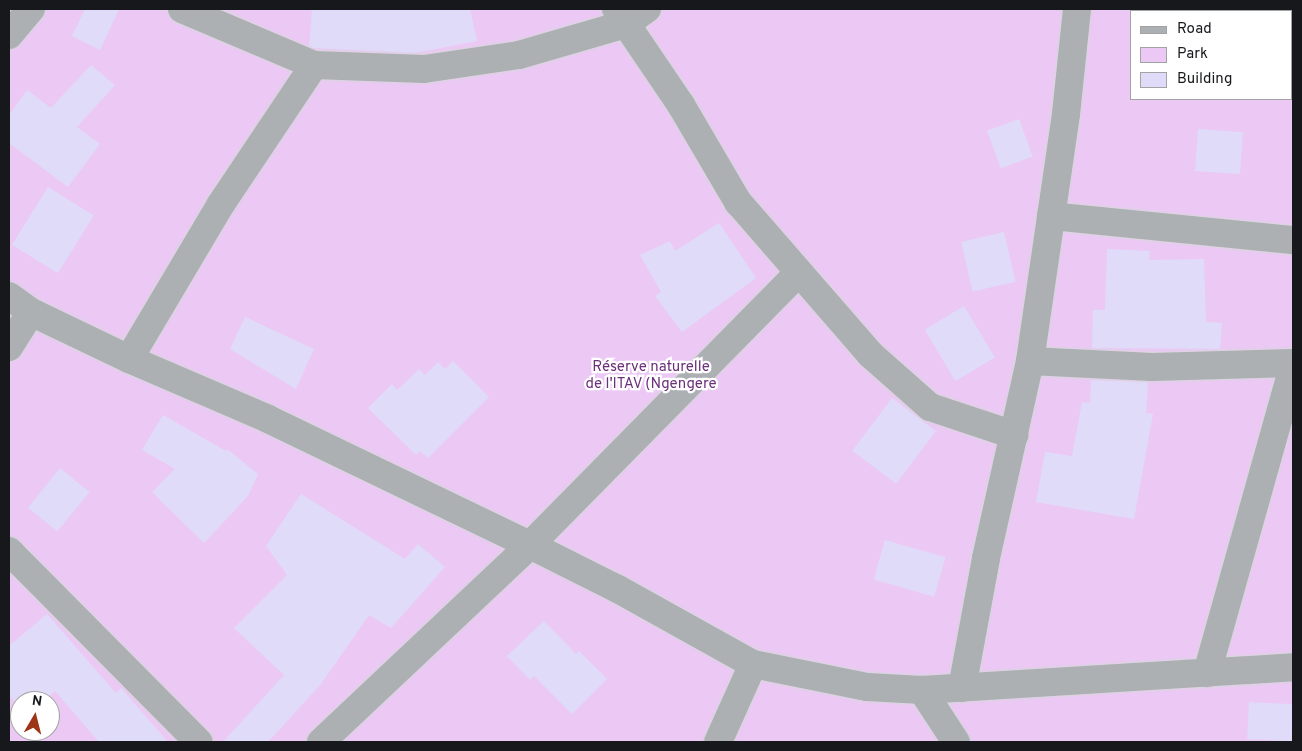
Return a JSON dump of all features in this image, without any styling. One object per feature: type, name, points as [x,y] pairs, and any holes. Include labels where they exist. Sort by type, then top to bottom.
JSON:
[{"type":"street","points":[[9,35],[31,9]]},
{"type":"street","points":[[182,9],[314,65],[424,69],[518,55],[630,14],[738,202],[797,274],[870,354],[930,407],[1014,435]]},
{"type":"street","points":[[962,688],[986,558],[1030,361],[1051,216],[1077,9]]},
{"type":"street","points":[[129,359],[221,204],[314,65]]},
{"type":"street","points":[[1051,216],[1293,240]]},
{"type":"street","points":[[321,742],[530,545],[797,274]]},
{"type":"street","points":[[9,296],[31,312],[129,359],[268,419],[530,545],[618,589],[754,664],[867,687],[922,690],[1293,668]]},
{"type":"street","points":[[9,347],[31,312]]},
{"type":"street","points":[[1030,361],[1152,367],[1293,365],[1207,674]]},
{"type":"street","points":[[9,551],[199,742]]},
{"type":"street","points":[[718,742],[754,664]]},
{"type":"street","points":[[922,690],[956,742]]},
{"type":"green space","name":"Réserve naturelle de l'ITAV (Ngengere","points":[[9,9],[1293,9],[1293,742],[9,742]]},
{"type":"building","points":[[85,9],[119,9],[100,50],[72,36]]},
{"type":"building","points":[[312,9],[470,9],[477,41],[415,53],[313,48],[309,46]]},
{"type":"building","points":[[91,65],[115,85],[77,127],[100,144],[68,187],[9,143],[9,115],[27,90],[51,108]]},
{"type":"building","points":[[1019,119],[1033,157],[1001,168],[987,131]]},
{"type":"building","points":[[1198,129],[1243,132],[1240,174],[1195,171]]},
{"type":"building","points":[[48,187],[94,216],[58,273],[12,245]]},
{"type":"building","points":[[719,223],[756,278],[682,332],[655,296],[661,292],[640,255],[670,241],[675,251]]},
{"type":"building","points":[[1004,232],[1015,282],[973,292],[961,242]]},
{"type":"building","points":[[1107,249],[1150,251],[1149,260],[1204,259],[1206,322],[1222,323],[1220,349],[1092,348],[1093,310],[1105,310]]},
{"type":"building","points":[[964,306],[995,357],[955,381],[925,330]]},
{"type":"building","points":[[245,317],[314,349],[296,389],[230,349]]},
{"type":"building","points":[[453,361],[489,397],[428,458],[420,451],[416,455],[368,408],[392,384],[397,390],[419,369],[425,375],[438,362],[445,369]]},
{"type":"building","points":[[1091,380],[1148,382],[1146,413],[1153,414],[1134,519],[1036,502],[1045,452],[1072,456],[1082,402],[1090,403]]},
{"type":"building","points":[[892,398],[936,431],[896,484],[852,451]]},
{"type":"building","points":[[163,415],[226,451],[227,449],[258,474],[248,496],[204,543],[152,492],[175,469],[142,450]]},
{"type":"building","points":[[60,468],[90,492],[57,532],[28,508]]},
{"type":"building","points":[[301,494],[405,559],[418,544],[445,567],[391,628],[369,615],[321,684],[268,742],[223,742],[284,675],[234,628],[287,575],[266,546]]},
{"type":"building","points":[[885,540],[946,557],[934,597],[874,579]]},
{"type":"building","points":[[47,614],[116,693],[121,688],[168,742],[99,742],[60,697],[60,691],[10,691],[10,697],[9,646]]},
{"type":"building","points":[[544,621],[576,654],[579,651],[607,679],[572,714],[534,676],[530,680],[507,656]]},
{"type":"building","points":[[1249,702],[1293,704],[1291,741],[1247,739]]}]
